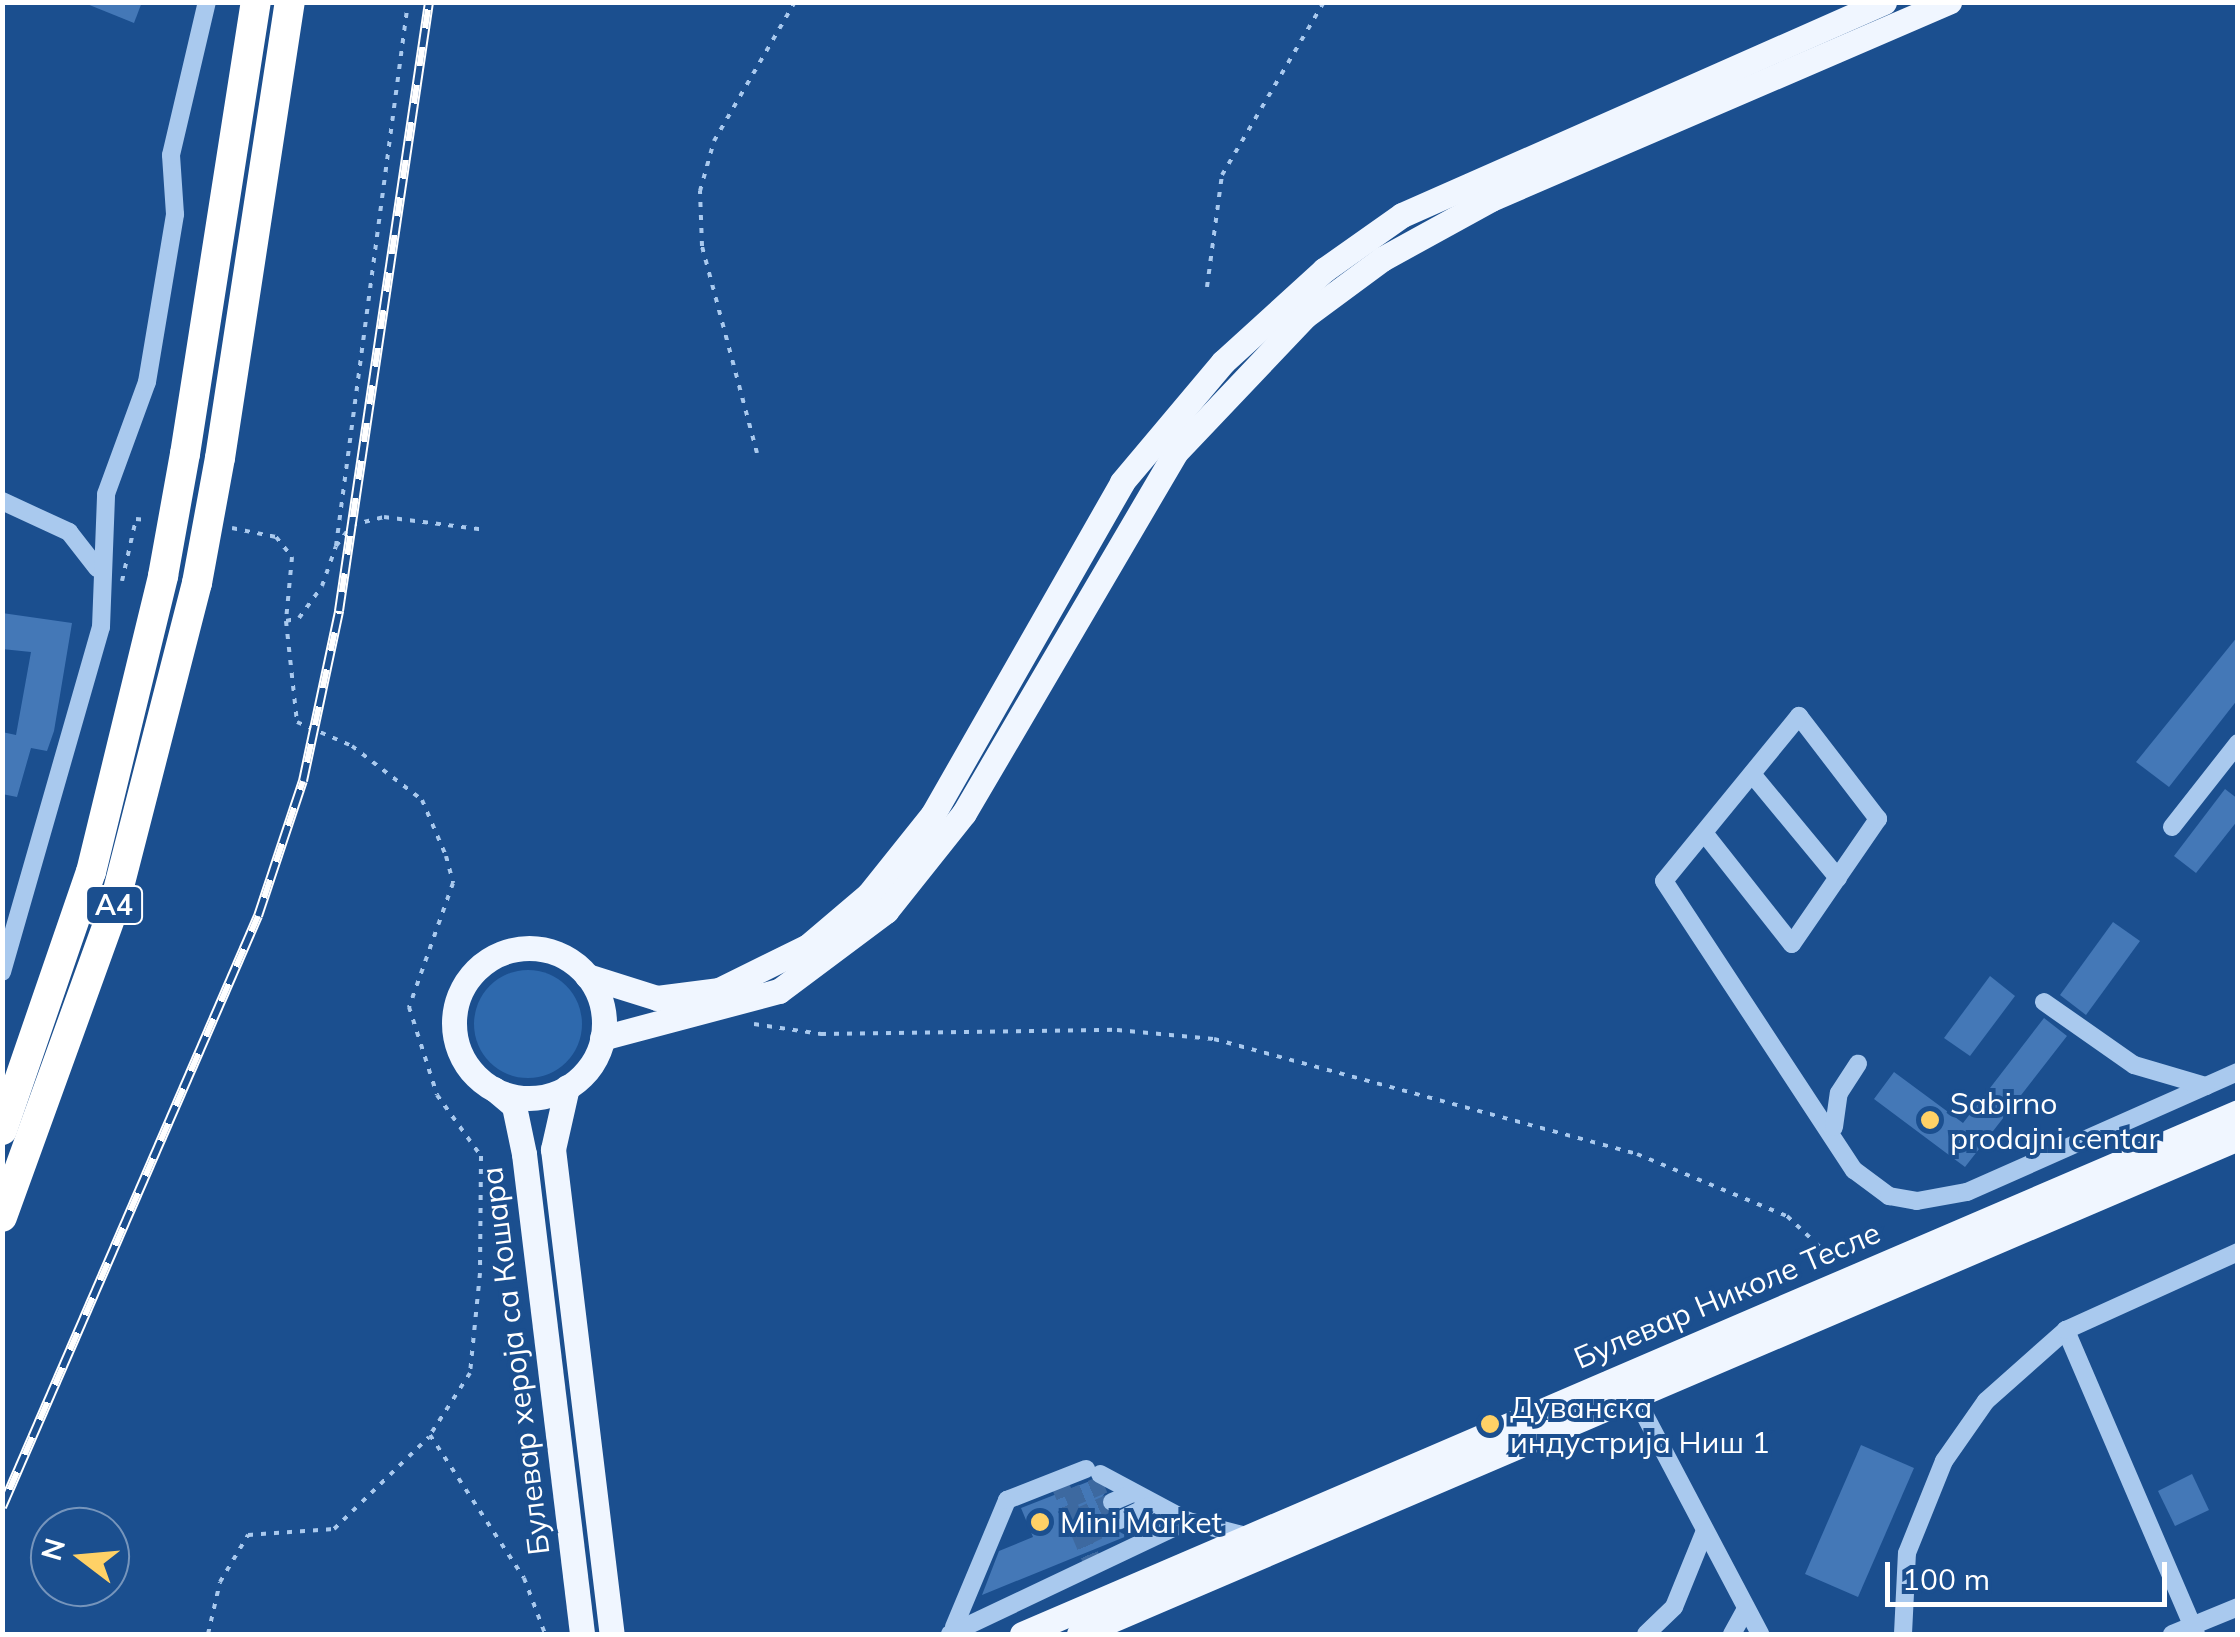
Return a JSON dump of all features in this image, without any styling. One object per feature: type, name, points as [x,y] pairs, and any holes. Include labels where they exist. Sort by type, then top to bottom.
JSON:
[{"type":"highway","name":"A4","points":[[2,1130],[91,872],[163,576],[256,2]]},
{"type":"highway","name":"A4","points":[[2,1217],[113,910],[197,583],[290,2]]},
{"type":"main road","points":[[1884,2],[1402,215],[1324,270],[1223,362],[1122,482],[933,814],[869,894],[808,946],[719,990],[656,998],[587,976],[562,955],[530,948],[497,955],[471,975],[456,1005],[455,1038],[468,1068],[494,1089],[530,1098],[567,1087],[602,1038],[779,991],[886,912],[964,813],[1174,453],[1305,316],[1382,258],[1491,199],[1949,2]]},
{"type":"main road","points":[[587,976],[602,1038]]},
{"type":"main road","name":"Булевар хероја са Кошара","points":[[567,1087],[553,1149],[612,1634]]},
{"type":"main road","name":"Булевар хероја са Кошара","points":[[494,1089],[514,1106],[524,1154],[582,1634]]},
{"type":"main road","name":"Булевар Николе Тесле","points":[[1079,1634],[1628,1384],[1844,1280],[2238,1112]]},
{"type":"main road","name":"Булевар Николе Тесле","points":[[1022,1634],[1246,1536],[2238,1138]]},
{"type":"street","points":[[2,972],[66,772],[104,596],[97,568],[106,494],[147,382],[175,214],[171,155],[207,2]]},
{"type":"street","points":[[2,501],[70,532],[97,568]]},
{"type":"street","points":[[1704,834],[1792,944],[1878,820],[1799,716],[1704,834],[1666,871],[1669,892],[1871,1186],[1939,1200],[2238,1072]]},
{"type":"street","points":[[2172,828],[2238,743]]},
{"type":"street","points":[[2222,764],[2238,778]]},
{"type":"street","points":[[1752,774],[1838,878]]},
{"type":"street","points":[[2044,1002],[2134,1065],[2206,1086]]},
{"type":"street","points":[[1835,1133],[1834,1109],[1858,1064]]},
{"type":"street","points":[[1903,1634],[1908,1553],[1944,1461],[1986,1401],[2066,1330],[2238,1252]]},
{"type":"street","points":[[2066,1330],[2194,1630]]},
{"type":"street","points":[[1628,1384],[1760,1634]]},
{"type":"street","points":[[952,1631],[1003,1505],[1056,1478],[1101,1477],[1148,1506],[1246,1536]]},
{"type":"street","points":[[1112,1502],[1131,1494]]},
{"type":"street","points":[[1120,1520],[1148,1506]]},
{"type":"street","points":[[952,1631],[1092,1561],[1188,1521]]},
{"type":"street","points":[[1646,1634],[1674,1607],[1704,1533]]},
{"type":"street","points":[[2172,1634],[2194,1630],[2238,1607]]},
{"type":"street","points":[[1732,1634],[1746,1609]]},
{"type":"path","points":[[286,620],[299,618],[322,586],[336,546],[408,2]]},
{"type":"path","points":[[757,453],[702,246],[700,191],[714,141],[795,2]]},
{"type":"path","points":[[1207,287],[1222,175],[1324,2]]},
{"type":"path","points":[[336,546],[352,525],[384,517],[486,530]]},
{"type":"path","points":[[104,596],[121,586],[136,518],[153,520]]},
{"type":"path","points":[[208,1634],[220,1582],[248,1534],[334,1529],[430,1436],[470,1373],[478,1323],[481,1156],[438,1095],[409,1007],[453,883],[422,800],[352,746],[298,722],[286,620],[288,546],[220,527]]},
{"type":"path","points":[[754,1024],[821,1034],[1118,1030],[1214,1039],[1637,1154],[1787,1216],[1829,1248],[1844,1280]]},
{"type":"path","points":[[430,1436],[524,1578],[545,1634]]},
{"type":"shaded area","points":[[528,970],[549,974],[567,985],[578,1003],[582,1024],[578,1045],[567,1063],[549,1074],[528,1078],[507,1074],[489,1063],[478,1045],[474,1024],[478,1003],[489,985],[507,974]]},
{"type":"building","points":[[82,2],[142,2],[134,23]]},
{"type":"building","points":[[2,613],[72,623],[54,731],[47,751],[31,748],[17,797],[2,794],[2,732],[16,735],[31,652],[2,649]]},
{"type":"building","points":[[2238,636],[2238,699],[2169,787],[2136,762]]},
{"type":"building","points":[[2225,789],[2238,799],[2238,820],[2196,873],[2174,856]]},
{"type":"building","points":[[2113,922],[2140,941],[2086,1015],[2060,995]]},
{"type":"building","points":[[1990,976],[2015,996],[1970,1056],[1944,1038]]},
{"type":"building","points":[[2044,1018],[2067,1036],[1965,1167],[1874,1099],[1894,1072],[1963,1123]]},
{"type":"building","points":[[1861,1445],[1914,1468],[1858,1597],[1805,1574]]},
{"type":"building","points":[[2192,1474],[2209,1510],[2175,1526],[2158,1491]]},
{"type":"building","points":[[1090,1481],[1106,1491],[1100,1501],[1109,1526],[1127,1536],[982,1595],[999,1551],[1033,1537],[1021,1508]]},
{"type":"tunnel","points":[[1058,1480],[1091,1559]]},
{"type":"tunnel","points":[[1066,1500],[1104,1484]]},
{"type":"tunnel","points":[[1074,1519],[1112,1502]]},
{"type":"tunnel","points":[[1082,1538],[1120,1520]]},
{"type":"railway","points":[[2,1507],[258,916],[303,781],[339,611],[429,2]]},
{"type":"place","name":"Sabirno prodajni centar","points":[[1930,1120]]},
{"type":"place","name":"Дуванска индустрија Ниш 1","points":[[1490,1424]]},
{"type":"place","name":"Mini Market","points":[[1040,1522]]}]
